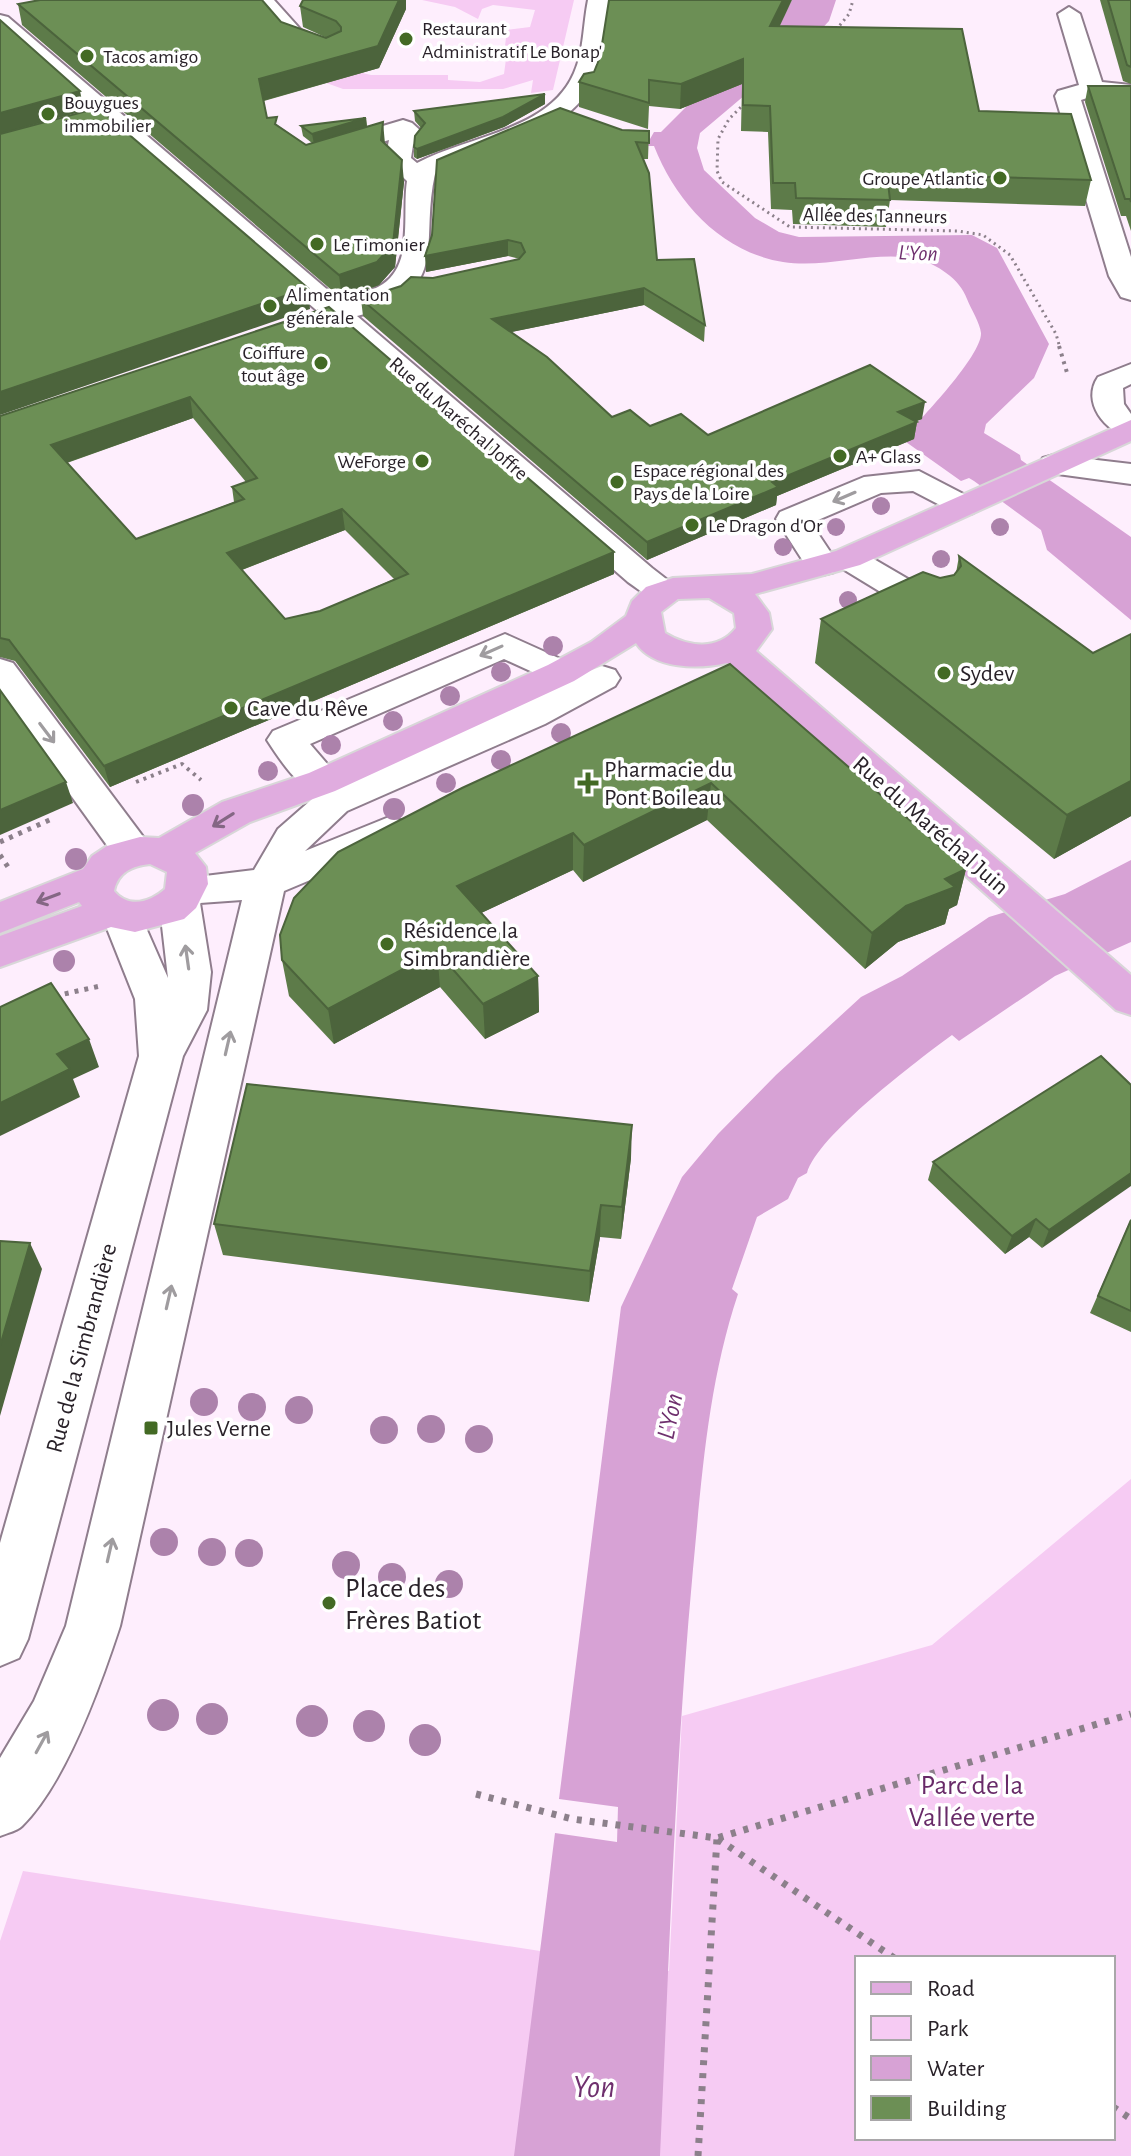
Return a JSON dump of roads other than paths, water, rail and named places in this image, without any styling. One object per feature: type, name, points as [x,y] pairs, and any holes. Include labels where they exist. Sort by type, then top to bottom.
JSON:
[{"type":"main road","points":[[0,918],[109,902],[153,914],[171,874],[268,826],[322,782],[470,717],[544,705],[604,650],[642,621],[647,604],[666,592],[689,586],[714,588],[753,584],[835,561],[1131,429]]},
{"type":"main road","points":[[602,678],[685,655],[715,656],[835,561]]},
{"type":"main road","points":[[714,588],[743,601],[744,636]]},
{"type":"main road","points":[[642,621],[651,640],[685,655]]},
{"type":"main road","name":"Rue du Maréchal Juin","points":[[744,636],[1007,893],[1116,986]]},
{"type":"main road","points":[[109,902],[114,860],[171,874]]},
{"type":"main road","points":[[0,952],[109,902]]},
{"type":"street","points":[[262,0],[293,35],[329,50]]},
{"type":"street","points":[[303,326],[420,283],[415,265],[419,178],[423,170],[462,150],[571,116],[568,105],[587,71],[599,0]]},
{"type":"street","points":[[1069,14],[1092,89]]},
{"type":"street","name":"Rue du Maréchal Joffre","points":[[0,22],[640,575],[666,592]]},
{"type":"street","points":[[1128,281],[1067,96],[1092,89],[1131,92]]},
{"type":"street","points":[[73,125],[108,115]]},
{"type":"street","points":[[301,150],[309,156],[403,128],[410,133],[400,143],[398,160],[419,178]]},
{"type":"street","points":[[1120,378],[1106,397],[1110,413],[1131,429]]},
{"type":"street","points":[[1054,465],[1131,474]]},
{"type":"street","points":[[892,537],[912,568],[923,601],[835,561],[792,519],[875,484],[919,481],[970,502]]},
{"type":"street","points":[[322,782],[286,740],[505,645],[544,705]]},
{"type":"street","points":[[0,671],[95,798],[171,874],[266,883],[417,818]]},
{"type":"street","points":[[0,1807],[21,1780],[73,1686],[93,1626],[266,883],[292,839],[333,802],[602,678]]},
{"type":"street","name":"Rue de la Simbrandière","points":[[0,1639],[161,1056],[186,1010],[190,972],[171,874]]},
{"type":"street","name":"Rue de la Simbrandière","points":[[109,902],[156,999],[161,1056]]},
{"type":"water","name":"L'Yon","points":[[792,0],[836,0],[829,21],[816,35],[700,133],[697,148],[704,170],[755,218],[779,232],[799,237],[972,235],[997,248],[1049,344],[1034,378],[986,424],[984,433],[1020,455],[1021,460],[1131,537],[1131,620],[1047,550],[1041,530],[974,481],[969,478],[961,481],[906,442],[906,435],[950,386],[979,343],[979,325],[964,292],[953,279],[940,269],[917,259],[884,257],[800,264],[783,262],[740,248],[721,236],[688,205],[663,167],[654,146],[646,146],[654,132],[661,132],[696,97],[771,40]]},
{"type":"water","name":"Yon","points":[[1131,860],[1131,942],[1055,976],[959,1041],[952,1035],[848,1120],[815,1157],[807,1173],[798,1178],[788,1199],[757,1217],[732,1289],[738,1294],[713,1396],[700,1499],[677,1789],[660,2156],[514,2156],[555,1833],[617,1842],[618,1807],[559,1799],[621,1307],[682,1177],[718,1134],[776,1075],[861,997],[902,976],[989,917],[1065,894]]},
{"type":"place","name":"Restaurant Administratif Le Bonap'","points":[[406,39]]},
{"type":"place","name":"Tacos amigo","points":[[87,56]]},
{"type":"place","name":"Bouygues immobilier","points":[[48,114]]},
{"type":"place","name":"Groupe Atlantic","points":[[1000,178]]},
{"type":"place","name":"Le Timonier","points":[[317,244]]},
{"type":"place","name":"Alimentation générale","points":[[270,306]]},
{"type":"place","name":"Coiffure tout âge","points":[[321,363]]},
{"type":"place","name":"A+ Glass","points":[[840,456]]},
{"type":"place","name":"WeForge","points":[[422,461]]},
{"type":"place","name":"Espace régional des Pays de la Loire","points":[[617,482]]},
{"type":"place","name":"Le Dragon d'Or","points":[[692,525]]},
{"type":"place","name":"Sydev","points":[[944,673]]},
{"type":"place","name":"Cave du Rêve","points":[[231,708]]},
{"type":"place","name":"Pharmacie du Pont Boileau","points":[[588,783]]},
{"type":"place","name":"Résidence la Simbrandière","points":[[387,944]]},
{"type":"place","name":"Jules Verne","points":[[151,1428]]},
{"type":"place","name":"Place des Frères Batiot","points":[[329,1603]]},
{"type":"park label","name":"Parc de la Vallée verte","points":[[972,1800]]}]
